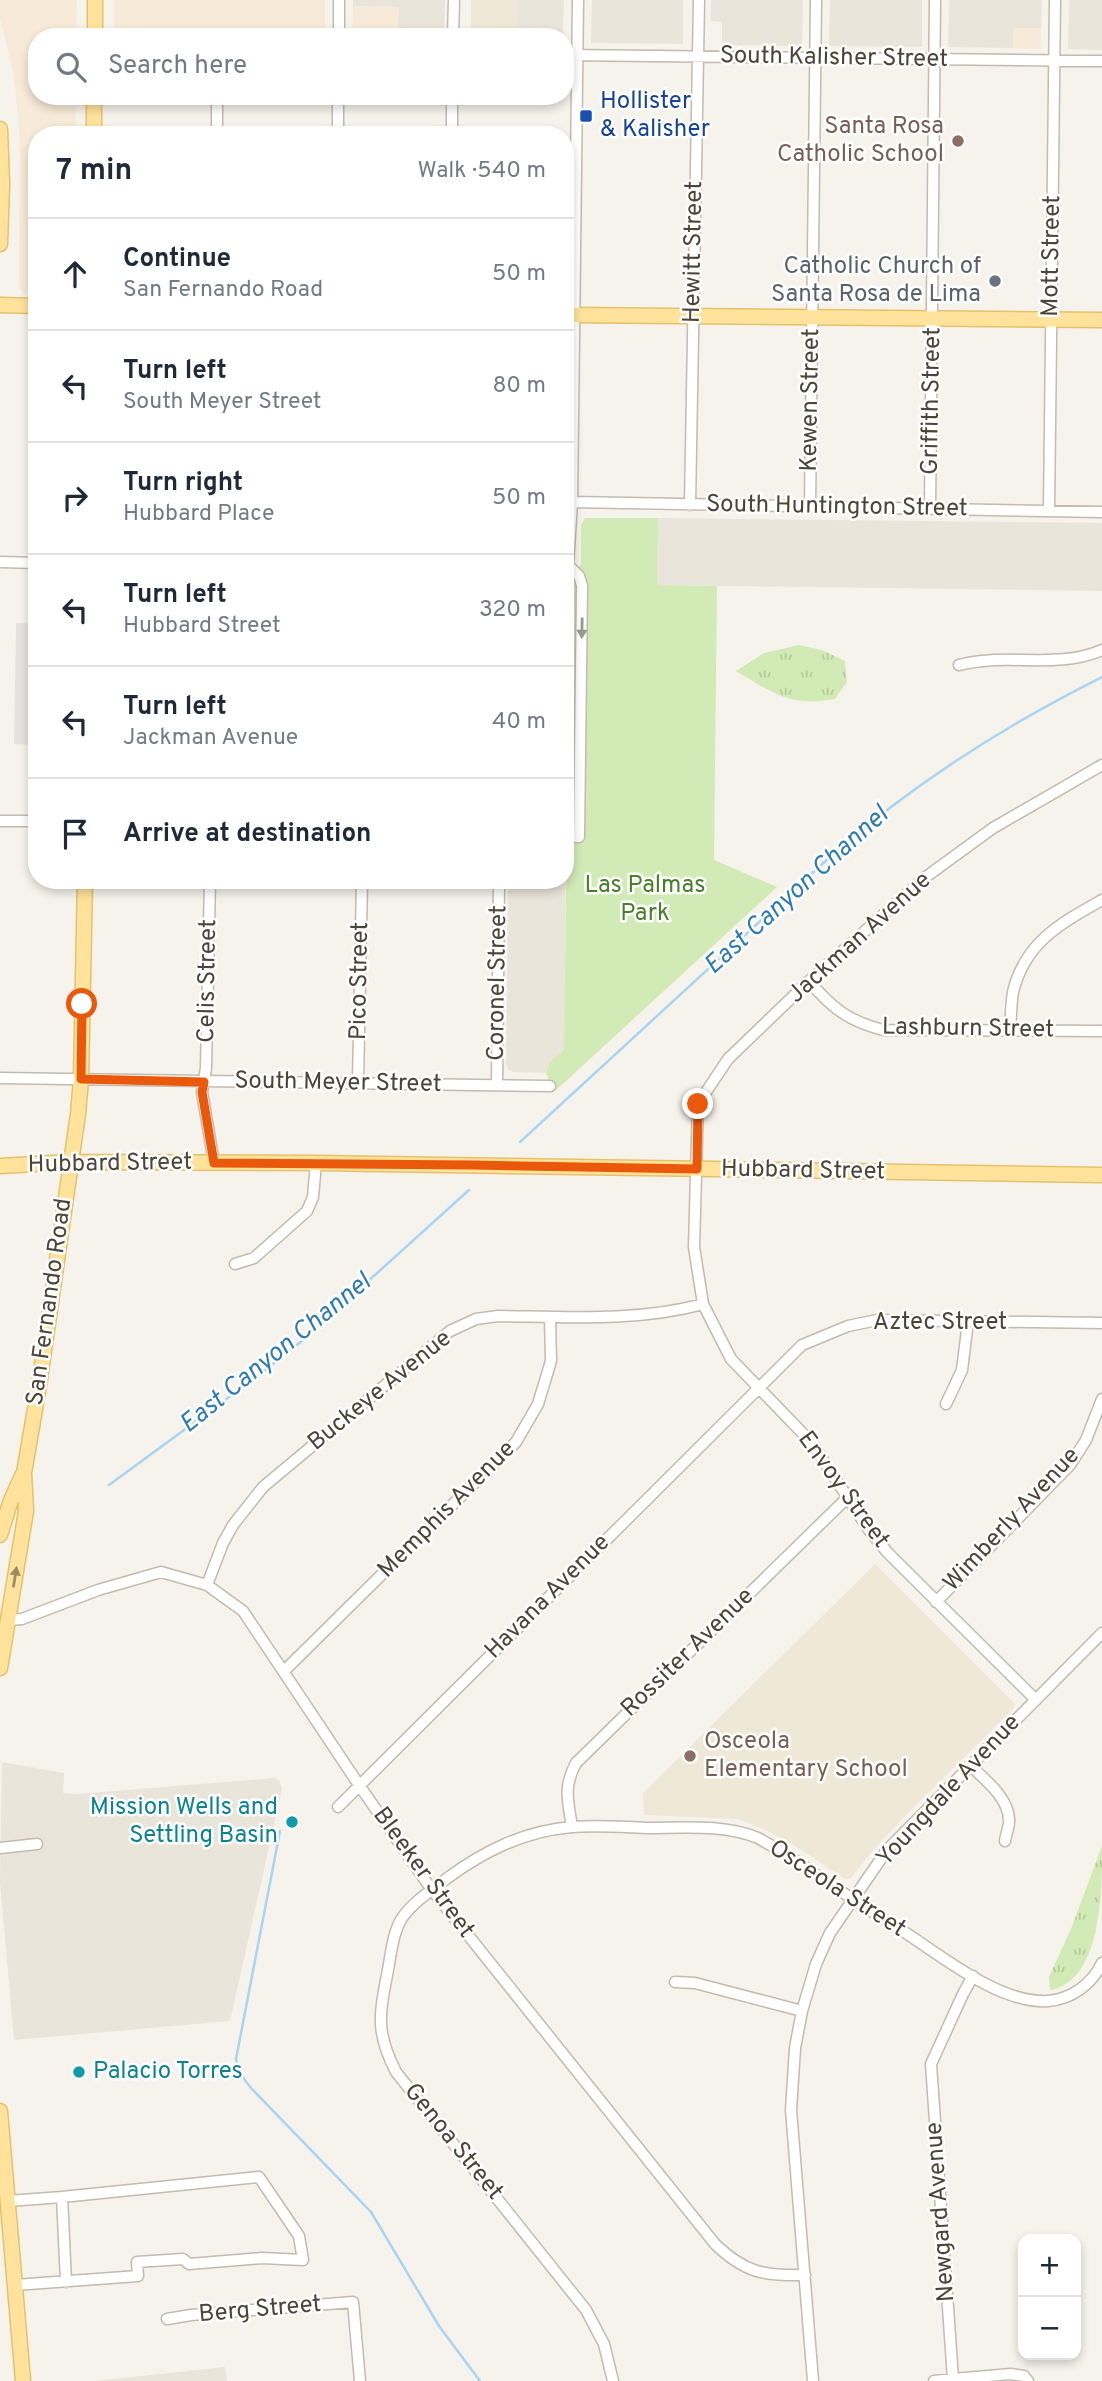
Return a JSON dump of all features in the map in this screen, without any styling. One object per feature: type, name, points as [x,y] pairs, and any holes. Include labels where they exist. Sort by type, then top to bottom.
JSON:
[{"type":"main road","points":[[95,0],[95,28]]},
{"type":"main road","points":[[94,105],[94,126]]},
{"type":"main road","points":[[0,130],[0,244]]},
{"type":"main road","points":[[0,305],[28,306]]},
{"type":"main road","points":[[574,315],[1102,320]]},
{"type":"main road","name":"San Fernando Road","points":[[0,1668],[26,1511],[24,1473],[39,1386],[81,1079],[85,889]]},
{"type":"main road","name":"Hubbard Street","points":[[0,1166],[71,1162],[316,1163],[1102,1175]]},
{"type":"main road","name":"San Fernando Road","points":[[0,1535],[11,1500],[24,1473]]},
{"type":"main road","points":[[0,1512],[11,1500]]},
{"type":"main road","points":[[0,2110],[23,2381]]},
{"type":"street","points":[[339,0],[339,28]]},
{"type":"street","points":[[453,28],[454,0]]},
{"type":"street","points":[[574,166],[578,0]]},
{"type":"street","name":"Hewitt Street","points":[[690,505],[699,0]]},
{"type":"street","name":"Kewen Street","points":[[810,507],[816,0]]},
{"type":"street","name":"Griffith Street","points":[[930,509],[935,0]]},
{"type":"street","name":"Mott Street","points":[[1049,511],[1055,0]]},
{"type":"street","name":"South Kalisher Street","points":[[577,55],[1102,61]]},
{"type":"street","points":[[217,105],[217,126]]},
{"type":"street","points":[[338,105],[338,126]]},
{"type":"street","points":[[452,105],[452,126]]},
{"type":"street","name":"South Huntington Street","points":[[574,502],[1102,512]]},
{"type":"street","points":[[0,562],[28,563]]},
{"type":"street","points":[[574,572],[579,576],[582,585],[579,837],[574,837]]},
{"type":"street","points":[[959,665],[978,660],[1071,660],[1102,650]]},
{"type":"street","name":"Jackman Avenue","points":[[697,1169],[698,1104],[728,1059],[808,981],[923,879],[993,828],[1102,765]]},
{"type":"street","points":[[0,821],[28,821]]},
{"type":"street","name":"Celis Street","points":[[210,889],[202,1092],[214,1163]]},
{"type":"street","name":"Pico Street","points":[[358,1083],[362,889]]},
{"type":"street","name":"Coronel Street","points":[[497,1085],[499,889]]},
{"type":"street","points":[[1010,1030],[1013,994],[1019,971],[1036,945],[1056,926],[1102,900]]},
{"type":"street","name":"Lashburn Street","points":[[808,981],[839,1012],[859,1024],[883,1030],[1102,1031]]},
{"type":"street","name":"South Meyer Street","points":[[0,1078],[550,1086]]},
{"type":"street","points":[[235,1264],[254,1258],[307,1211],[313,1197],[316,1163]]},
{"type":"street","name":"Envoy Street","points":[[697,1169],[694,1247],[703,1304],[725,1351],[757,1388],[812,1443],[869,1530],[888,1553],[1036,1700]]},
{"type":"street","name":"Buckeye Avenue","points":[[207,1585],[233,1525],[263,1488],[429,1345],[450,1331],[476,1319],[498,1316],[660,1314],[703,1304]]},
{"type":"street","name":"Memphis Avenue","points":[[284,1671],[516,1442],[538,1405],[551,1361],[550,1317]]},
{"type":"street","name":"Aztec Street","points":[[757,1388],[802,1345],[848,1326],[877,1320],[1102,1323]]},
{"type":"street","points":[[946,1404],[961,1370],[968,1322]]},
{"type":"street","name":"Havana Avenue","points":[[338,1807],[757,1388]]},
{"type":"street","name":"Wimberly Avenue","points":[[936,1602],[1070,1465],[1086,1440],[1102,1399]]},
{"type":"street","name":"Rossiter Avenue","points":[[572,1827],[566,1792],[576,1763],[848,1497]]},
{"type":"street","name":"Bleeker Street","points":[[8,1620],[22,1619],[98,1590],[161,1572],[207,1585],[243,1611],[359,1786],[432,1890],[715,2244],[733,2261],[754,2272],[775,2276],[805,2275]]},
{"type":"street","name":"Youngdale Avenue","points":[[813,2381],[791,2110],[795,2048],[802,2011],[816,1965],[830,1934],[887,1850],[1102,1633]]},
{"type":"street","points":[[970,1765],[1004,1803],[1009,1819],[1005,1841]]},
{"type":"street","name":"Osceola Street","points":[[432,1890],[492,1848],[526,1835],[572,1827],[733,1831],[757,1838],[786,1854],[973,1976],[1020,1997],[1047,2001],[1069,1997],[1086,1986],[1102,1963]]},
{"type":"street","points":[[0,1848],[37,1844]]},
{"type":"street","name":"Genoa Street","points":[[432,1890],[410,1908],[400,1921],[395,1936],[380,2010],[381,2032],[387,2053],[396,2072],[586,2310],[604,2344],[613,2381]]},
{"type":"street","name":"Newgard Avenue","points":[[953,2379],[931,2064],[962,1994],[973,1976]]},
{"type":"street","points":[[675,1982],[695,1983],[802,2011]]},
{"type":"street","points":[[8,2202],[259,2177],[299,2236],[303,2260],[262,2258],[189,2264],[183,2259],[137,2262],[138,2276],[15,2285]]},
{"type":"street","points":[[62,2197],[65,2282]]},
{"type":"street","name":"Berg Street","points":[[167,2319],[354,2302],[360,2381]]},
{"type":"street","points":[[934,2381],[1011,2374],[1024,2376],[1028,2381]]},
{"type":"shaded area","points":[[0,0],[77,0],[76,28],[28,28],[28,105],[76,105],[75,126],[28,126],[28,293],[19,288],[18,115],[13,72],[0,18]]},
{"type":"shaded area","points":[[114,0],[325,0],[325,28],[114,28]]},
{"type":"shaded area","points":[[353,0],[445,0],[444,28],[398,28],[398,7],[353,6]]},
{"type":"shaded area","points":[[471,0],[517,0],[517,28],[471,28]]},
{"type":"shaded area","points":[[517,0],[564,0],[563,28],[517,28]]},
{"type":"shaded area","points":[[592,0],[683,0],[683,44],[591,43]]},
{"type":"shaded area","points":[[711,0],[803,0],[802,46],[722,45],[722,22],[711,21]]},
{"type":"shaded area","points":[[830,0],[922,0],[922,47],[829,46]]},
{"type":"shaded area","points":[[949,0],[1042,0],[1041,28],[1014,28],[1013,48],[948,47]]},
{"type":"shaded area","points":[[1069,0],[1102,0],[1102,50],[1068,49]]},
{"type":"shaded area","points":[[353,6],[399,7],[398,28],[352,28]]},
{"type":"shaded area","points":[[1014,28],[1041,28],[1041,49],[1013,48]]},
{"type":"shaded area","points":[[658,518],[1102,523],[1102,591],[657,585]]},
{"type":"shaded area","points":[[16,623],[28,624],[28,745],[14,744]]},
{"type":"shaded area","points":[[508,889],[566,889],[564,1051],[550,1062],[546,1073],[513,1072],[506,1064]]},
{"type":"shaded area","points":[[875,1564],[1014,1703],[1014,1708],[906,1815],[850,1879],[845,1879],[768,1831],[738,1819],[644,1815],[643,1793]]},
{"type":"shaded area","points":[[2,1762],[64,1773],[63,1793],[276,1778],[280,1782],[282,1789],[230,2021],[14,2040],[0,1882]]},
{"type":"shaded area","points":[[225,2367],[227,2381],[94,2381]]},
{"type":"green space","name":"Las Palmas Park","points":[[585,518],[658,518],[657,585],[717,586],[714,860],[777,887],[554,1092],[546,1073],[550,1062],[564,1050],[566,889],[574,889],[574,575],[581,564],[581,525]]},
{"type":"green space","points":[[799,645],[822,650],[845,661],[847,682],[835,699],[805,701],[782,696],[736,671],[764,653]]},
{"type":"green space","points":[[1102,1846],[1099,1909],[1096,1932],[1089,1953],[1080,1970],[1067,1983],[1050,1990],[1049,1977],[1071,1929]]},
{"type":"waterway","name":"East Canyon Channel","points":[[520,1142],[862,830],[960,758],[1102,677]]},
{"type":"waterway","name":"East Canyon Channel","points":[[109,1485],[303,1340],[469,1190]]},
{"type":"waterway","points":[[280,1831],[236,2059],[238,2067],[251,2088],[371,2212],[439,2326],[480,2381]]},
{"type":"place","name":"Hollister & Kalisher","points":[[586,116]]},
{"type":"place","name":"Santa Rosa Catholic School","points":[[958,141]]},
{"type":"place","name":"Catholic Church of Santa Rosa de Lima","points":[[995,281]]},
{"type":"place","name":"Osceola Elementary School","points":[[690,1756]]},
{"type":"place","name":"Mission Wells and Settling Basin","points":[[292,1822]]},
{"type":"place","name":"Palacio Torres","points":[[79,2072]]},
{"type":"route","points":[[82,1004],[81,1079],[204,1082],[202,1092],[214,1163],[697,1169],[698,1104]]}]
